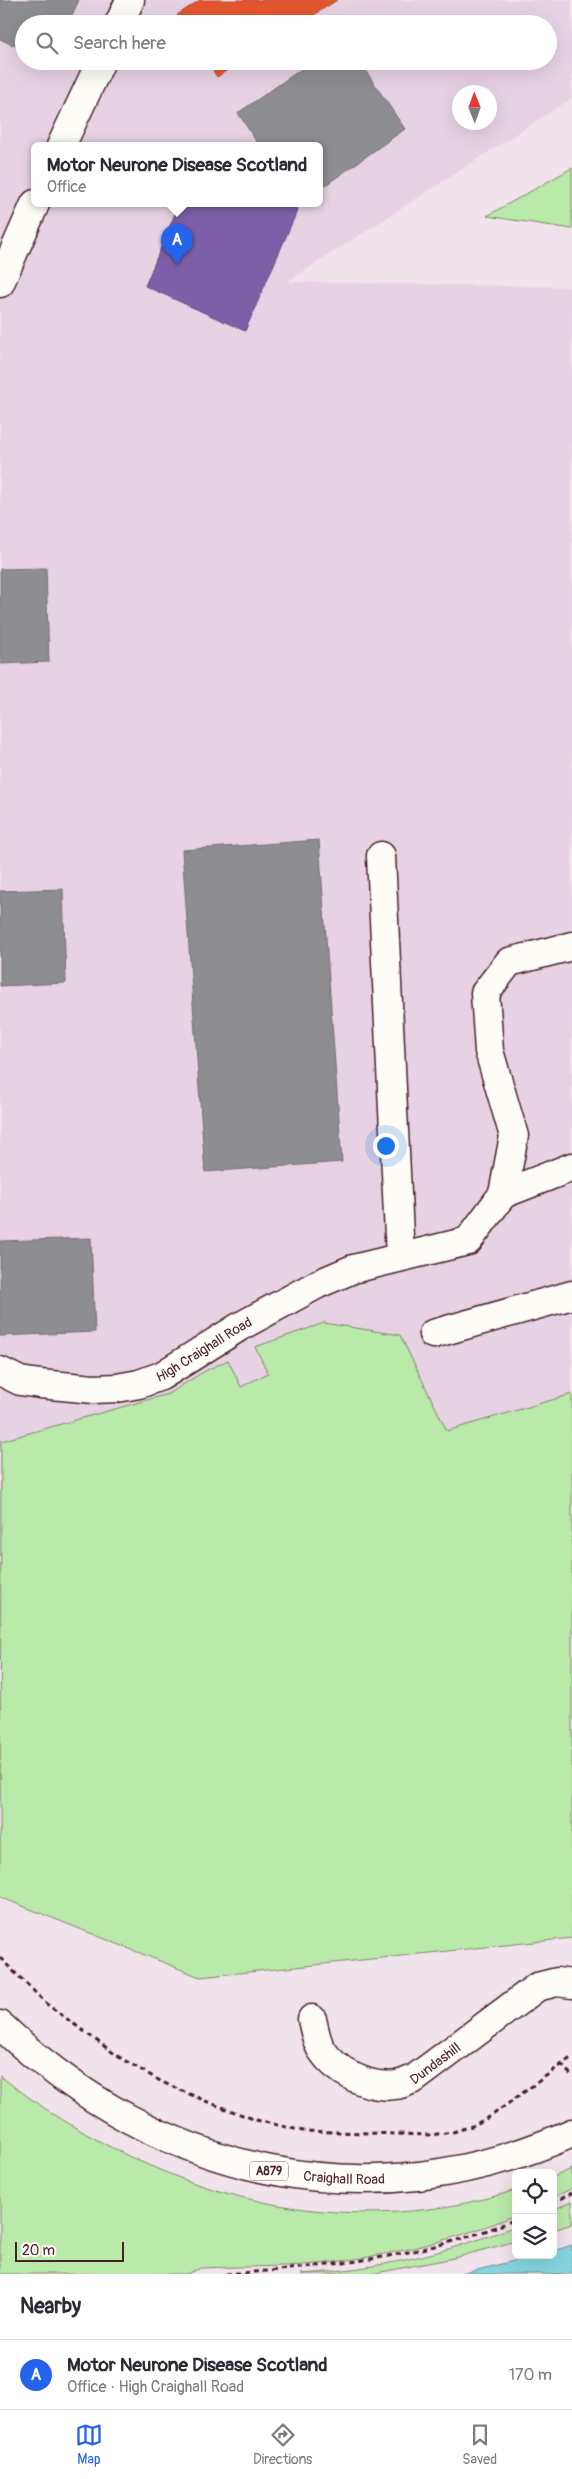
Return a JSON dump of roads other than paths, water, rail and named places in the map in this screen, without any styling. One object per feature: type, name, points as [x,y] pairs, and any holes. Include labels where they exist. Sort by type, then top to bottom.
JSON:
[{"type":"street","points":[[123,15],[130,0]]},
{"type":"street","points":[[63,142],[97,70]]},
{"type":"street","points":[[0,283],[34,207]]},
{"type":"street","points":[[381,856],[400,1257]]},
{"type":"street","points":[[503,1194],[514,1136],[489,1050],[484,993],[509,962],[572,946]]},
{"type":"street","points":[[503,1194],[572,1168]]},
{"type":"street","name":"High Craighall Road","points":[[0,1371],[20,1381],[76,1387],[117,1388],[139,1384],[160,1376],[239,1327],[318,1284],[353,1269],[468,1241],[503,1194]]},
{"type":"street","points":[[432,1334],[572,1295]]},
{"type":"street","name":"Dundashill","points":[[312,2018],[321,2048],[335,2064],[354,2078],[374,2085],[396,2085],[414,2079],[537,1988],[557,1982],[572,1984]]},
{"type":"street","name":"Craighall Road","points":[[0,2025],[41,2062],[85,2093],[139,2125],[194,2150],[271,2171],[336,2178],[380,2178],[446,2174],[501,2160],[572,2133]]},
{"type":"water","points":[[572,2245],[572,2274],[461,2274],[522,2259],[557,2259],[557,2250]]},
{"type":"place","name":"Motor Neurone Disease Scotland","points":[[177,265]]}]
